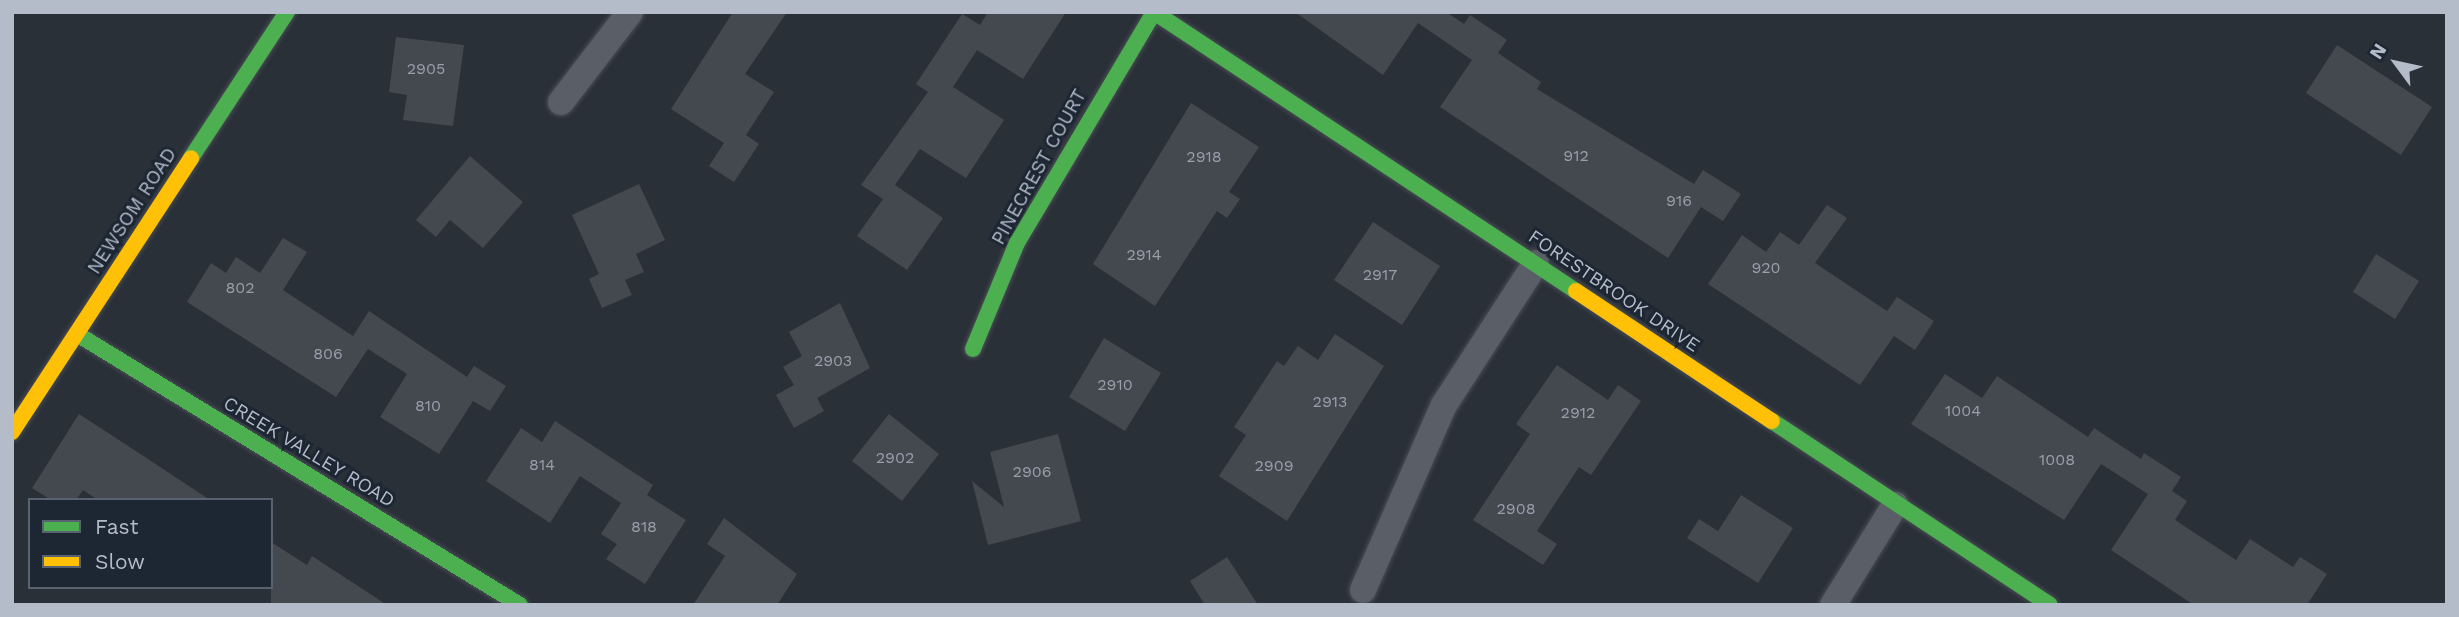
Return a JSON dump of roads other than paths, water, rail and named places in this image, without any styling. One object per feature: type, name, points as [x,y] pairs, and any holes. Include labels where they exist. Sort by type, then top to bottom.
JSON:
[{"type":"street","name":"NEWSOM ROAD","points":[[12,432],[287,12]]},
{"type":"street","points":[[561,102],[630,12]]},
{"type":"street","name":"FORESTBROOK DRIVE","points":[[1154,12],[1536,263],[1895,505],[2050,605]]},
{"type":"street","name":"PINECREST COURT","points":[[973,348],[1017,243],[1154,12]]},
{"type":"street","points":[[1363,590],[1444,405],[1536,263]]},
{"type":"street","name":"CREEK VALLEY ROAD","points":[[77,334],[520,605]]},
{"type":"street","points":[[1833,605],[1895,505]]}]
